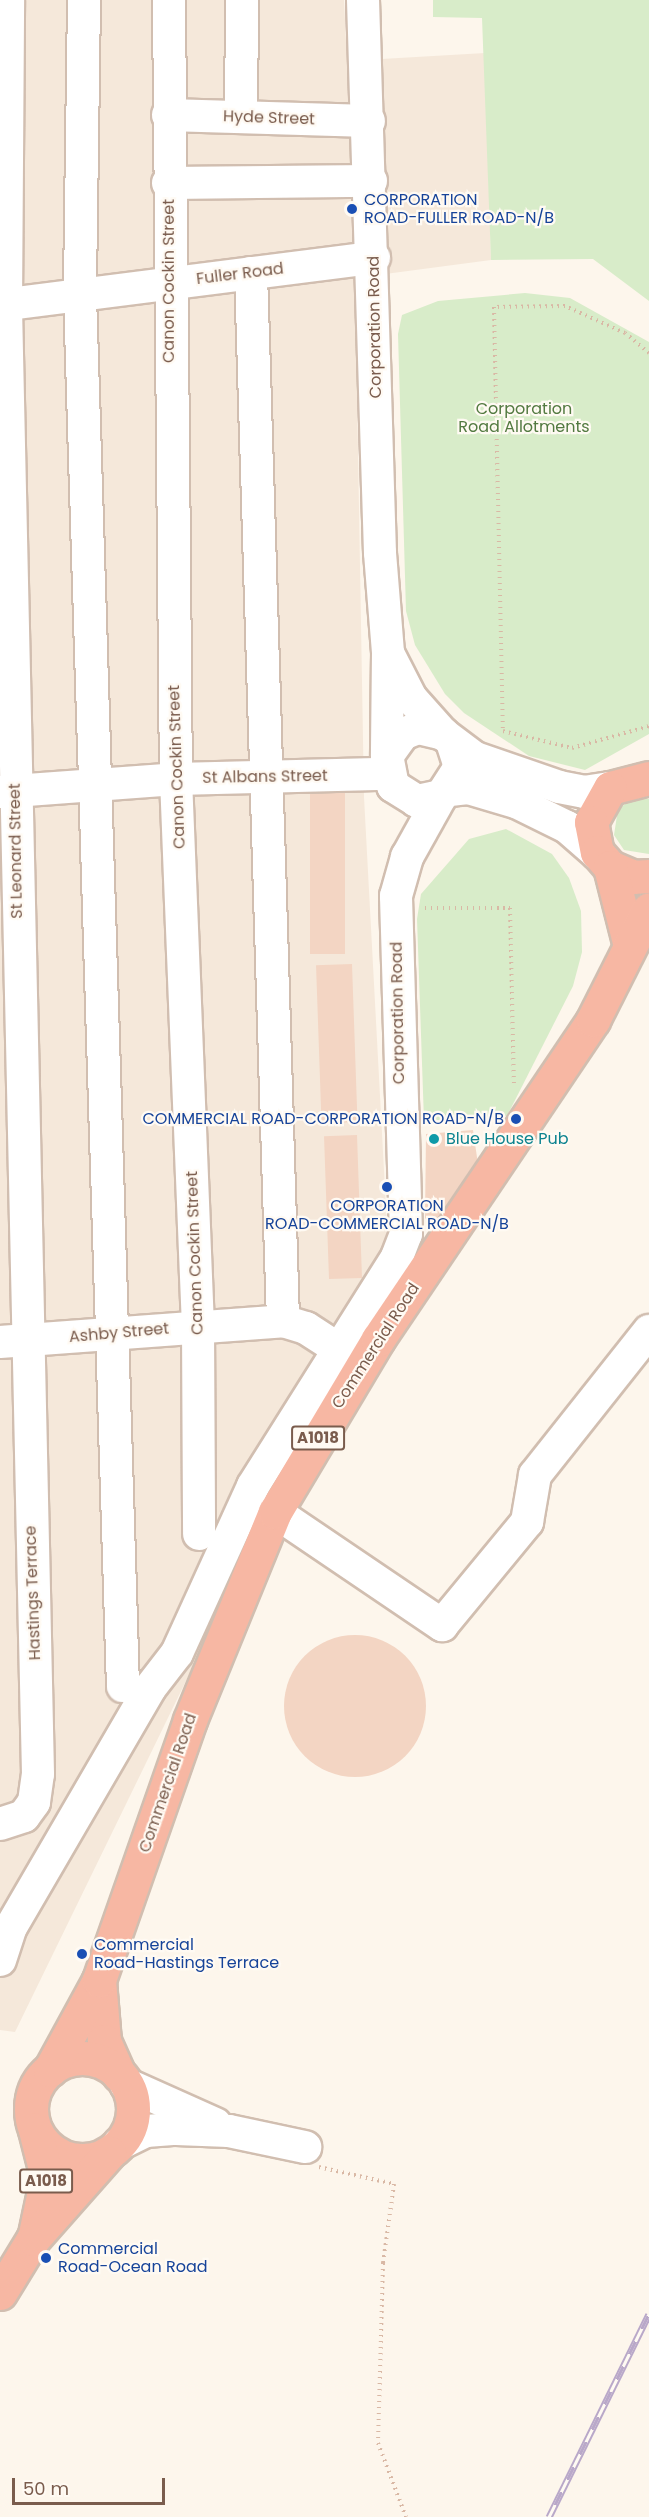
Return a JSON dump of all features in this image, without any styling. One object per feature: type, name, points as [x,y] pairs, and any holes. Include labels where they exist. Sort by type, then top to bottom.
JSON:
[{"type":"highway","points":[[629,942],[591,822],[636,777]]},
{"type":"highway","points":[[604,861],[633,877],[649,876]]},
{"type":"highway","name":"Commercial Road","points":[[50,2070],[99,1980],[194,1708],[275,1512],[378,1339],[532,1106],[593,1020],[629,942],[649,909]]},
{"type":"highway","name":"Commercial Road","points":[[99,1980],[104,2041],[123,2079]]},
{"type":"highway","points":[[80,2058],[98,2061],[123,2079],[133,2112],[114,2148],[78,2160],[55,2153],[33,2123],[33,2094],[50,2070],[80,2058]]},
{"type":"highway","name":"A1018","points":[[33,2123],[47,2177],[33,2239]]},
{"type":"highway","name":"A1018","points":[[0,2293],[33,2239],[114,2148]]},
{"type":"street","name":"St Leonard Street","points":[[8,0],[3,304],[14,1342]]},
{"type":"street","points":[[84,0],[80,295],[111,1334],[130,1633],[123,1686]]},
{"type":"street","name":"Canon Cockin Street","points":[[169,0],[168,284],[176,779],[198,1326],[199,1534]]},
{"type":"street","points":[[242,0],[242,117]]},
{"type":"street","name":"Corporation Road","points":[[363,0],[374,258],[380,553],[388,653],[389,772],[404,816],[407,857]]},
{"type":"street","name":"Hyde Street","points":[[168,115],[369,120]]},
{"type":"street","points":[[168,183],[371,181]]},
{"type":"street","name":"Fuller Road","points":[[3,304],[374,258]]},
{"type":"street","points":[[251,273],[283,1321]]},
{"type":"street","name":"Corporation Road","points":[[388,653],[411,698],[447,738],[475,758],[559,788],[584,792],[636,777]]},
{"type":"street","name":"Corporation Road","points":[[389,772],[403,734],[418,728],[447,738],[460,767],[407,857],[396,896],[405,1206]]},
{"type":"street","points":[[389,772],[417,801],[468,788],[516,802],[567,827],[604,861]]},
{"type":"street","name":"St Albans Street","points":[[7,792],[96,787],[176,779],[389,772]]},
{"type":"street","name":"Commercial Road","points":[[0,1960],[17,1917],[150,1688],[177,1653],[253,1486],[397,1257],[406,1234],[405,1206]]},
{"type":"street","name":"Ashby Street","points":[[14,1342],[283,1321],[306,1328],[338,1349]]},
{"type":"street","points":[[275,1512],[442,1625],[527,1522],[535,1475],[649,1331]]},
{"type":"street","name":"Hastings Terrace","points":[[0,1824],[24,1816],[34,1802],[38,1774],[14,1342]]},
{"type":"street","points":[[123,2079],[229,2131]]},
{"type":"street","points":[[114,2148],[146,2132],[229,2131],[305,2147]]},
{"type":"path","points":[[649,353],[617,329],[565,306],[494,306],[503,731],[572,748],[649,726]]},
{"type":"path","points":[[424,908],[510,908],[514,1095],[532,1106]]},
{"type":"path","points":[[305,2147],[317,2167],[394,2184],[383,2263],[378,2443],[406,2517]]},
{"type":"shaded area","points":[[0,0],[344,0],[347,61],[485,53],[491,260],[355,278],[364,797],[389,1264],[15,2032],[0,2030]]},
{"type":"green space","points":[[433,0],[649,0],[649,301],[593,259],[491,260],[482,18],[433,17]]},
{"type":"green space","name":"Corporation Road Allotments","points":[[525,293],[570,298],[649,342],[649,734],[585,770],[529,756],[464,713],[445,694],[415,645],[406,611],[398,334],[402,315],[438,301]]},
{"type":"green space","points":[[634,798],[649,799],[649,854],[624,850],[614,835],[618,809]]},
{"type":"green space","points":[[506,829],[552,854],[569,878],[581,911],[582,952],[573,986],[507,1116],[424,1121],[417,919],[421,894],[469,839]]},
{"type":"building","points":[[310,789],[345,789],[345,954],[310,954]]},
{"type":"building","points":[[352,964],[358,1122],[322,1123],[316,965]]},
{"type":"building","points":[[473,1130],[479,1171],[434,1227],[425,1218],[426,1134]]},
{"type":"building","points":[[357,1135],[362,1278],[329,1279],[324,1136]]},
{"type":"building","points":[[355,1635],[369,1636],[382,1641],[405,1656],[420,1679],[425,1692],[425,1720],[420,1733],[405,1756],[382,1771],[369,1776],[355,1777],[341,1776],[328,1771],[305,1756],[290,1733],[285,1720],[284,1706],[285,1692],[290,1679],[305,1656],[328,1641],[341,1636]]},
{"type":"railway","points":[[549,2517],[649,2314]]},
{"type":"place","name":"CORPORATION ROAD-FULLER ROAD-N/B","points":[[352,209]]},
{"type":"place","name":"COMMERCIAL ROAD-CORPORATION ROAD-N/B","points":[[516,1119]]},
{"type":"place","name":"Blue House Pub","points":[[434,1139]]},
{"type":"place","name":"CORPORATION ROAD-COMMERCIAL ROAD-N/B","points":[[387,1187]]},
{"type":"place","name":"Commercial Road-Hastings Terrace","points":[[82,1954]]},
{"type":"place","name":"Commercial Road-Ocean Road","points":[[46,2258]]}]
